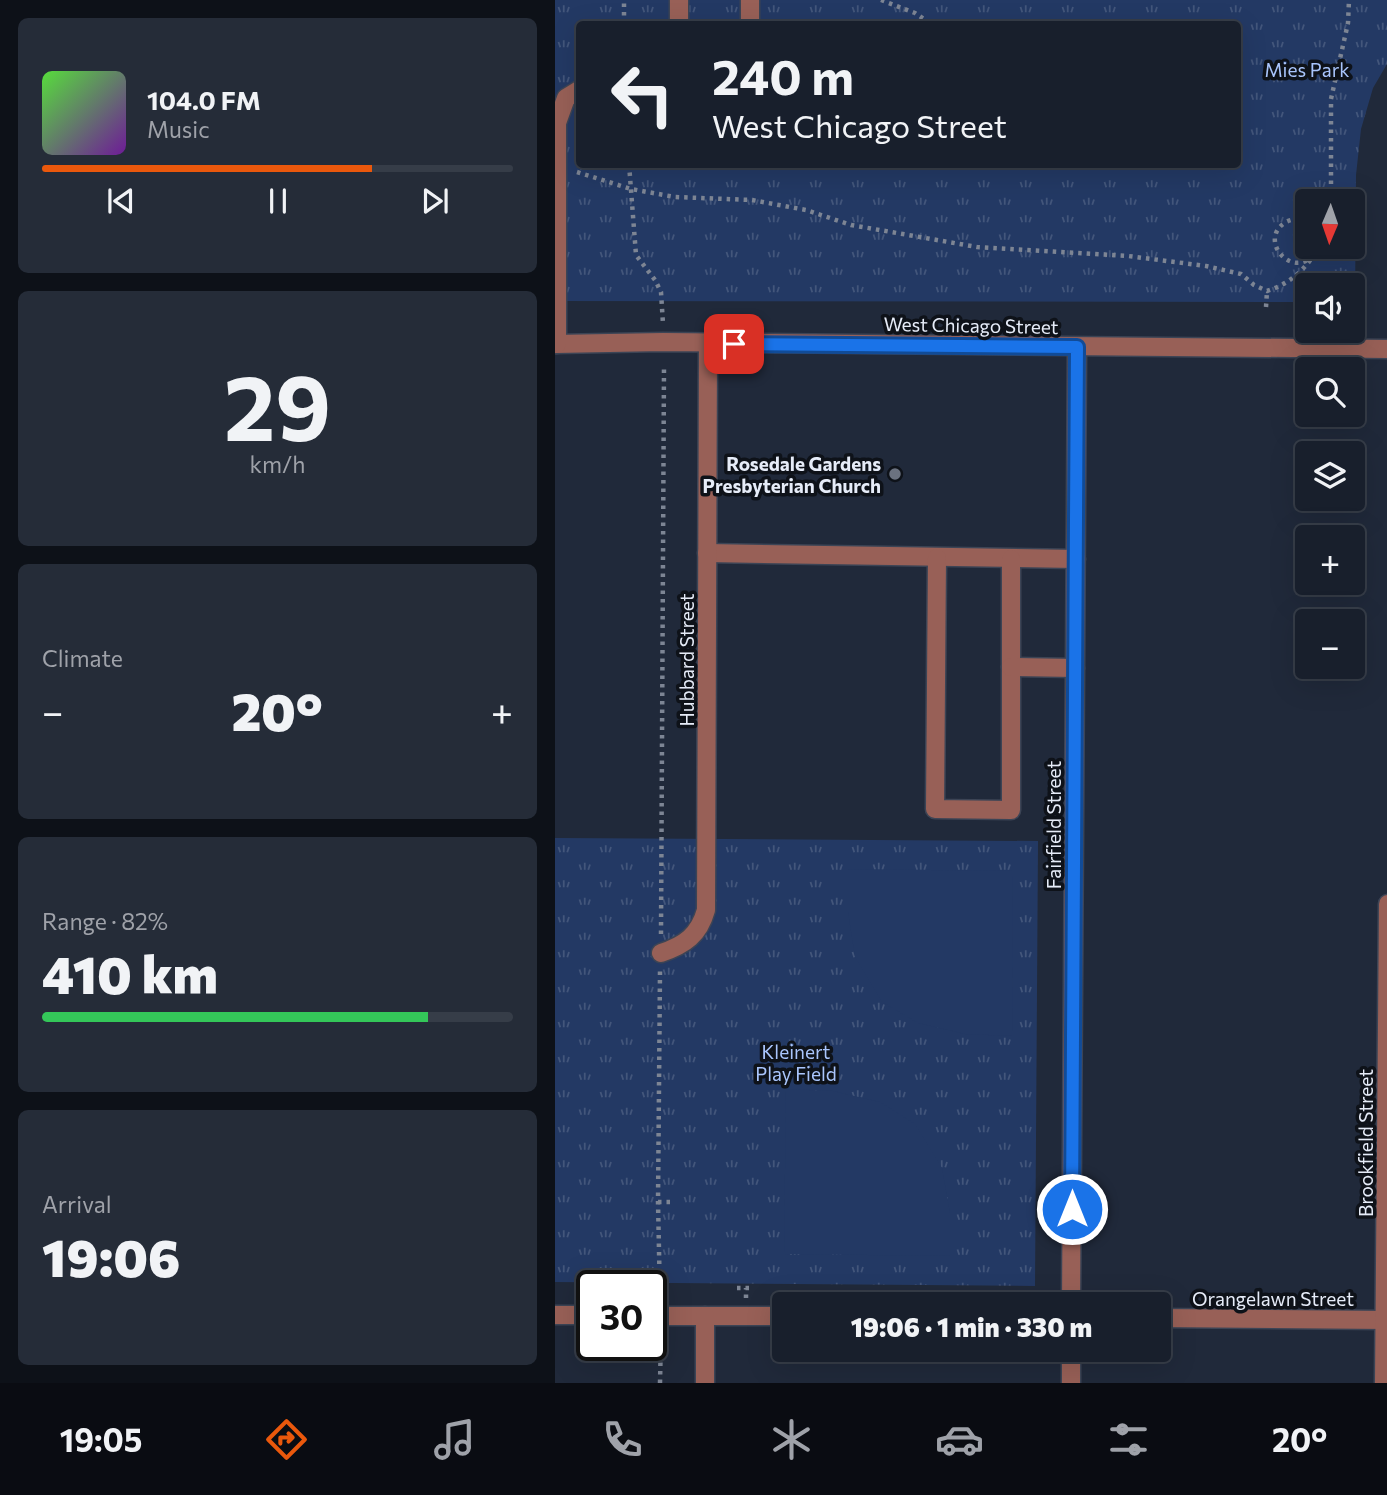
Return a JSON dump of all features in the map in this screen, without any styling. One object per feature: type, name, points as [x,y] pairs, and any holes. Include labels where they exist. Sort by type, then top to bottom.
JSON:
[{"type":"street","points":[[679,0],[679,21]]},
{"type":"street","points":[[750,0],[750,21]]},
{"type":"street","points":[[556,344],[557,123],[566,98],[576,92]]},
{"type":"street","name":"West Chicago Street","points":[[556,344],[663,342],[1387,349]]},
{"type":"street","name":"Hubbard Street","points":[[661,953],[679,947],[691,939],[702,924],[706,910],[708,344]]},
{"type":"street","name":"Fairfield Street","points":[[1071,1292],[1077,347]]},
{"type":"street","points":[[707,553],[1076,559]]},
{"type":"street","points":[[937,558],[935,809],[1011,810],[1011,559]]},
{"type":"street","points":[[1011,667],[1075,668]]},
{"type":"street","name":"Brookfield Street","points":[[1384,1383],[1387,904]]},
{"type":"street","points":[[555,1315],[576,1315]]},
{"type":"street","points":[[667,1316],[772,1316]]},
{"type":"street","points":[[705,1316],[705,1383]]},
{"type":"street","name":"Orangelawn Street","points":[[1171,1318],[1386,1320]]},
{"type":"street","points":[[1071,1362],[1071,1383]]},
{"type":"path","points":[[624,0],[624,21]]},
{"type":"path","points":[[881,0],[915,13],[927,21]]},
{"type":"path","points":[[1331,189],[1331,99],[1348,23],[1349,0]]},
{"type":"path","points":[[629,168],[636,255],[661,292],[663,342]]},
{"type":"path","points":[[557,172],[571,171],[631,189],[675,197],[752,200],[806,210],[851,225],[977,247],[1128,256],[1206,266],[1241,274],[1254,285],[1267,290],[1276,288],[1304,270],[1311,259]]},
{"type":"path","points":[[1295,219],[1289,220],[1277,233],[1275,241],[1282,256],[1289,261],[1297,263],[1306,259]]},
{"type":"path","points":[[1266,307],[1267,290]]},
{"type":"path","points":[[659,1270],[663,366]]},
{"type":"path","points":[[658,1202],[675,1202]]},
{"type":"path","points":[[737,1288],[755,1288]]},
{"type":"green space","name":"Mies Park","points":[[555,0],[1387,0],[1387,64],[1373,88],[1361,129],[1356,189],[1295,189],[1295,259],[1355,259],[1355,273],[1295,273],[1295,302],[555,301]]},
{"type":"green space","name":"Kleinert Play Field","points":[[555,838],[1038,841],[1035,1286],[667,1283],[667,1270],[576,1270],[576,1282],[555,1282]]},
{"type":"green space","points":[[848,869],[1013,871],[1012,1036],[965,1034],[918,1023],[882,1002],[855,957],[848,912]]},
{"type":"green space","points":[[786,1089],[833,1091],[880,1102],[915,1124],[942,1168],[950,1213],[950,1256],[784,1254]]},
{"type":"place","name":"Rosedale Gardens Presbyterian Church","points":[[895,474]]},
{"type":"route","points":[[734,344],[1077,347],[1072,1209]]}]
